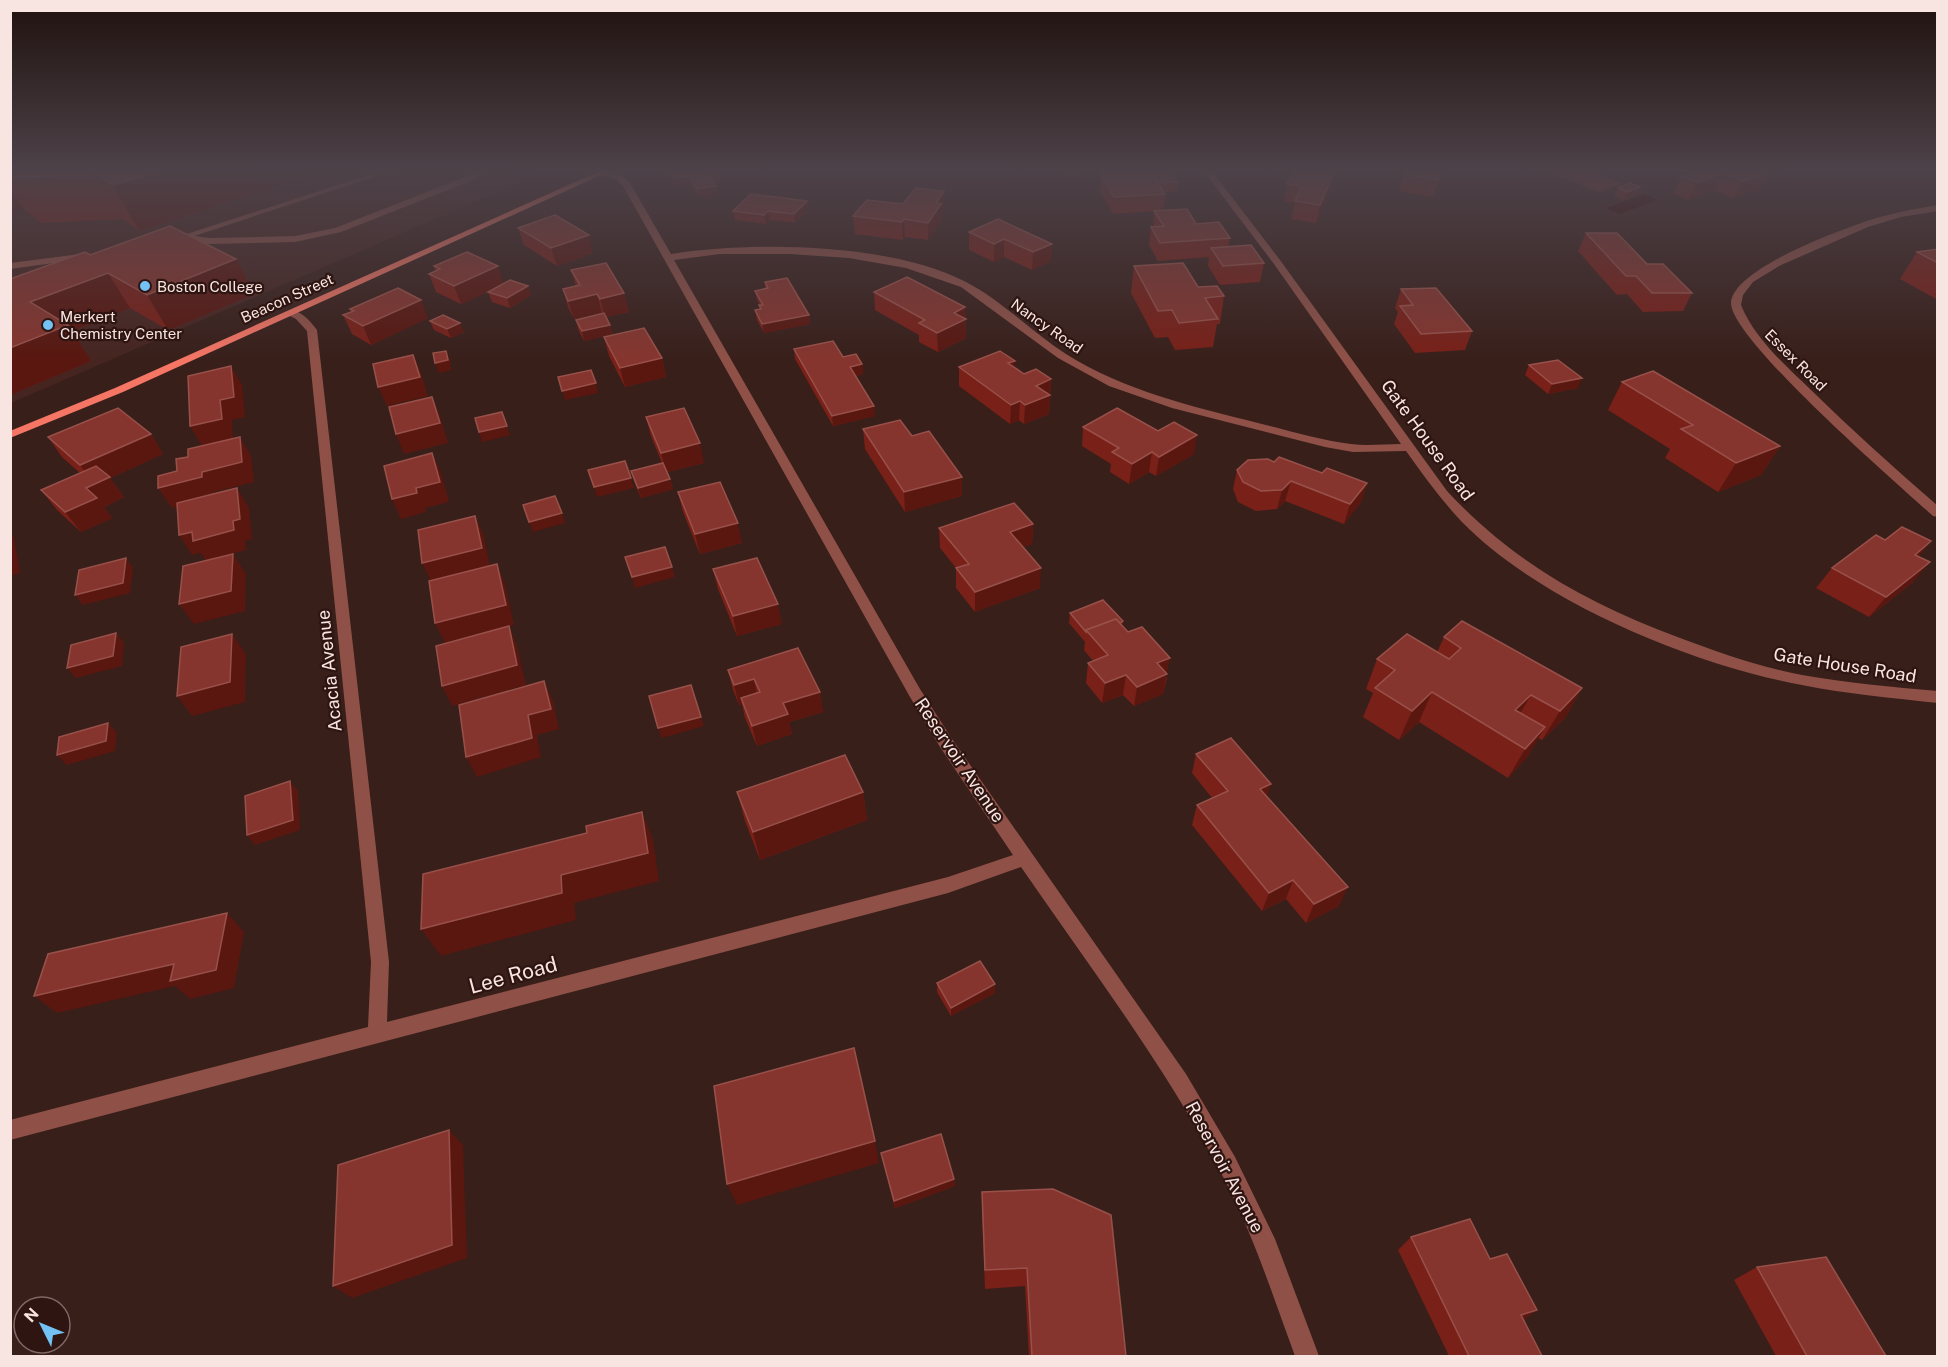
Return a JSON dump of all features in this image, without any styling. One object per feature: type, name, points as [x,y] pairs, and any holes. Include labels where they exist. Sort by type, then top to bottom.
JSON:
[{"type":"main road","name":"Beacon Street","points":[[10,435],[292,313],[467,234]]},
{"type":"street","points":[[162,243],[192,234]]},
{"type":"street","points":[[182,237],[209,241],[295,239],[320,234]]},
{"type":"street","name":"Reservoir Avenue","points":[[654,234],[891,653],[946,743],[1179,1081],[1227,1164],[1267,1247],[1307,1356]]},
{"type":"street","name":"Gate House Road","points":[[1256,234],[1443,494],[1484,537],[1548,583],[1583,604],[1664,638],[1755,668],[1800,679],[1938,697]]},
{"type":"street","name":"Essex Road","points":[[1838,234],[1766,269],[1744,286],[1738,295],[1736,306],[1738,318],[1778,367],[1938,513]]},
{"type":"street","name":"Nancy Road","points":[[667,258],[710,250],[758,249],[877,258],[923,269],[964,285],[1087,372],[1143,396],[1325,443],[1353,448],[1409,447]]},
{"type":"street","points":[[10,266],[103,254]]},
{"type":"street","name":"Acacia Avenue","points":[[292,313],[300,316],[312,330],[380,962],[377,1034]]},
{"type":"street","name":"Lee Road","points":[[10,1130],[948,885],[1025,858]]},
{"type":"shaded area","points":[[11,234],[401,234],[11,403]]},
{"type":"building","points":[[149,234],[186,234],[236,259],[147,295],[108,273],[30,302],[68,325],[10,348],[10,279],[85,252],[90,255]]},
{"type":"building","points":[[528,234],[589,235],[551,248]]},
{"type":"building","points":[[973,234],[1030,234],[1052,244],[1033,252],[1004,239],[994,244]]},
{"type":"building","points":[[1155,234],[1227,234],[1230,238],[1160,243]]},
{"type":"building","points":[[1587,234],[1618,234],[1647,264],[1663,264],[1692,293],[1652,293],[1636,276],[1626,276]]},
{"type":"building","points":[[1251,245],[1264,263],[1223,266],[1211,248]]},
{"type":"building","points":[[1938,249],[1938,263],[1917,252]]},
{"type":"building","points":[[467,252],[498,266],[454,286],[429,274],[440,269],[434,266]]},
{"type":"building","points":[[606,263],[624,293],[600,299],[597,294],[568,301],[563,289],[580,285],[571,270]]},
{"type":"building","points":[[1183,263],[1198,287],[1217,286],[1224,296],[1205,298],[1218,319],[1179,323],[1172,310],[1158,311],[1134,266]]},
{"type":"building","points":[[907,277],[965,307],[954,313],[966,319],[937,333],[919,323],[925,320],[874,292]]},
{"type":"building","points":[[787,278],[809,315],[762,324],[755,310],[761,309],[759,305],[763,305],[755,291],[768,288],[765,282]]},
{"type":"building","points":[[510,280],[528,286],[507,298],[488,292]]},
{"type":"building","points":[[398,288],[421,300],[363,326],[343,315],[354,311],[350,309]]},
{"type":"building","points":[[1436,288],[1472,331],[1421,334],[1400,306],[1413,305],[1401,289]]},
{"type":"building","points":[[604,313],[610,325],[582,331],[576,320]]},
{"type":"building","points":[[443,315],[460,323],[447,329],[430,321]]},
{"type":"building","points":[[644,328],[662,358],[620,368],[604,337]]},
{"type":"building","points":[[833,341],[843,357],[856,354],[862,364],[850,367],[874,406],[832,416],[794,349]]},
{"type":"building","points":[[446,351],[448,360],[435,363],[433,353]]},
{"type":"building","points":[[1000,351],[1015,361],[1008,363],[1024,374],[1036,369],[1051,379],[1036,386],[1050,395],[1025,405],[1020,401],[1011,405],[959,367]]},
{"type":"building","points":[[413,355],[420,377],[378,387],[373,364]]},
{"type":"building","points":[[1558,360],[1582,378],[1552,384],[1529,365]]},
{"type":"building","points":[[231,366],[234,397],[220,400],[222,419],[190,426],[188,376]]},
{"type":"building","points":[[591,370],[596,383],[562,391],[558,377]]},
{"type":"building","points":[[1653,371],[1780,446],[1736,463],[1681,429],[1693,425],[1622,382]]},
{"type":"building","points":[[432,397],[440,423],[396,434],[389,407]]},
{"type":"building","points":[[118,408],[151,434],[80,465],[48,437]]},
{"type":"building","points":[[684,408],[700,443],[661,453],[646,417]]},
{"type":"building","points":[[1117,408],[1158,431],[1174,422],[1197,435],[1159,457],[1152,452],[1132,464],[1112,452],[1119,448],[1083,427]]},
{"type":"building","points":[[502,412],[507,426],[479,432],[475,418]]},
{"type":"building","points":[[900,420],[912,436],[929,431],[962,477],[904,492],[863,429]]},
{"type":"building","points":[[240,437],[242,462],[202,472],[202,477],[158,488],[158,476],[177,471],[176,459],[188,457],[188,449]]},
{"type":"building","points":[[432,453],[440,482],[416,488],[417,493],[392,499],[384,466]]},
{"type":"building","points":[[1279,457],[1322,473],[1327,468],[1367,483],[1350,504],[1291,481],[1282,490],[1261,491],[1243,482],[1237,470],[1248,460],[1268,459],[1274,462]]},
{"type":"building","points":[[625,461],[631,478],[594,487],[588,470]]},
{"type":"building","points":[[663,463],[670,479],[638,488],[631,471]]},
{"type":"building","points":[[96,466],[110,477],[86,488],[97,498],[65,512],[41,490]]},
{"type":"building","points":[[720,482],[738,523],[695,534],[678,492]]},
{"type":"building","points":[[237,488],[240,519],[233,521],[234,530],[193,541],[192,532],[179,535],[177,503]]},
{"type":"building","points":[[555,496],[562,513],[529,522],[523,505]]},
{"type":"building","points":[[1014,503],[1033,524],[1010,532],[1041,568],[975,592],[956,568],[969,564],[939,528]]},
{"type":"building","points":[[475,516],[482,548],[422,563],[418,530]]},
{"type":"building","points":[[1902,527],[1931,541],[1915,555],[1930,562],[1886,597],[1832,568],[1876,535],[1885,540]]},
{"type":"building","points":[[665,547],[672,567],[632,577],[625,557]]},
{"type":"building","points":[[233,554],[231,591],[179,604],[183,566]]},
{"type":"building","points":[[126,558],[123,583],[75,595],[79,570]]},
{"type":"building","points":[[757,558],[778,604],[733,616],[713,569]]},
{"type":"building","points":[[497,564],[506,605],[435,623],[429,581]]},
{"type":"building","points":[[1103,600],[1123,621],[1120,623],[1116,619],[1086,630],[1086,632],[1070,613]]},
{"type":"building","points":[[1116,619],[1128,632],[1142,627],[1170,658],[1157,663],[1167,674],[1137,687],[1126,675],[1105,683],[1088,663],[1108,655],[1086,630]]},
{"type":"building","points":[[1462,621],[1582,688],[1560,711],[1531,695],[1515,710],[1545,727],[1525,749],[1432,692],[1412,711],[1375,688],[1395,670],[1377,659],[1407,634],[1449,659],[1461,648],[1444,637]]},
{"type":"building","points":[[509,626],[517,665],[442,686],[436,646]]},
{"type":"building","points":[[116,633],[113,656],[67,668],[71,645]]},
{"type":"building","points":[[232,634],[230,682],[177,696],[181,647]]},
{"type":"building","points":[[798,648],[820,692],[783,703],[788,714],[752,726],[741,698],[760,692],[754,679],[734,685],[728,670]]},
{"type":"building","points":[[544,681],[551,709],[528,715],[532,738],[466,757],[459,705]]},
{"type":"building","points":[[691,685],[701,717],[658,728],[649,696]]},
{"type":"building","points":[[108,723],[106,741],[57,755],[59,737]]},
{"type":"building","points":[[1231,738],[1271,784],[1260,789],[1348,887],[1314,904],[1293,880],[1269,893],[1197,805],[1228,791],[1196,754]]},
{"type":"building","points":[[845,755],[863,792],[753,832],[737,792]]},
{"type":"building","points":[[290,781],[293,820],[247,835],[245,796]]},
{"type":"building","points":[[642,812],[648,853],[561,875],[562,893],[421,929],[423,874],[587,833],[586,826]]},
{"type":"building","points":[[227,913],[216,970],[170,981],[174,964],[34,996],[48,954]]},
{"type":"building","points":[[980,961],[995,984],[951,1008],[937,983]]},
{"type":"building","points":[[854,1048],[875,1141],[727,1184],[714,1086]]},
{"type":"building","points":[[449,1130],[452,1245],[333,1286],[338,1165]]},
{"type":"building","points":[[941,1134],[954,1179],[894,1201],[881,1153]]},
{"type":"building","points":[[1053,1189],[1111,1215],[1126,1356],[1032,1356],[1027,1268],[985,1270],[982,1192]]},
{"type":"building","points":[[1470,1219],[1490,1259],[1507,1254],[1537,1310],[1521,1315],[1542,1356],[1469,1356],[1411,1237]]},
{"type":"building","points":[[1826,1257],[1886,1356],[1807,1356],[1757,1267]]},
{"type":"place","name":"Boston College","points":[[145,286]]},
{"type":"place","name":"Merkert Chemistry Center","points":[[48,325]]}]
